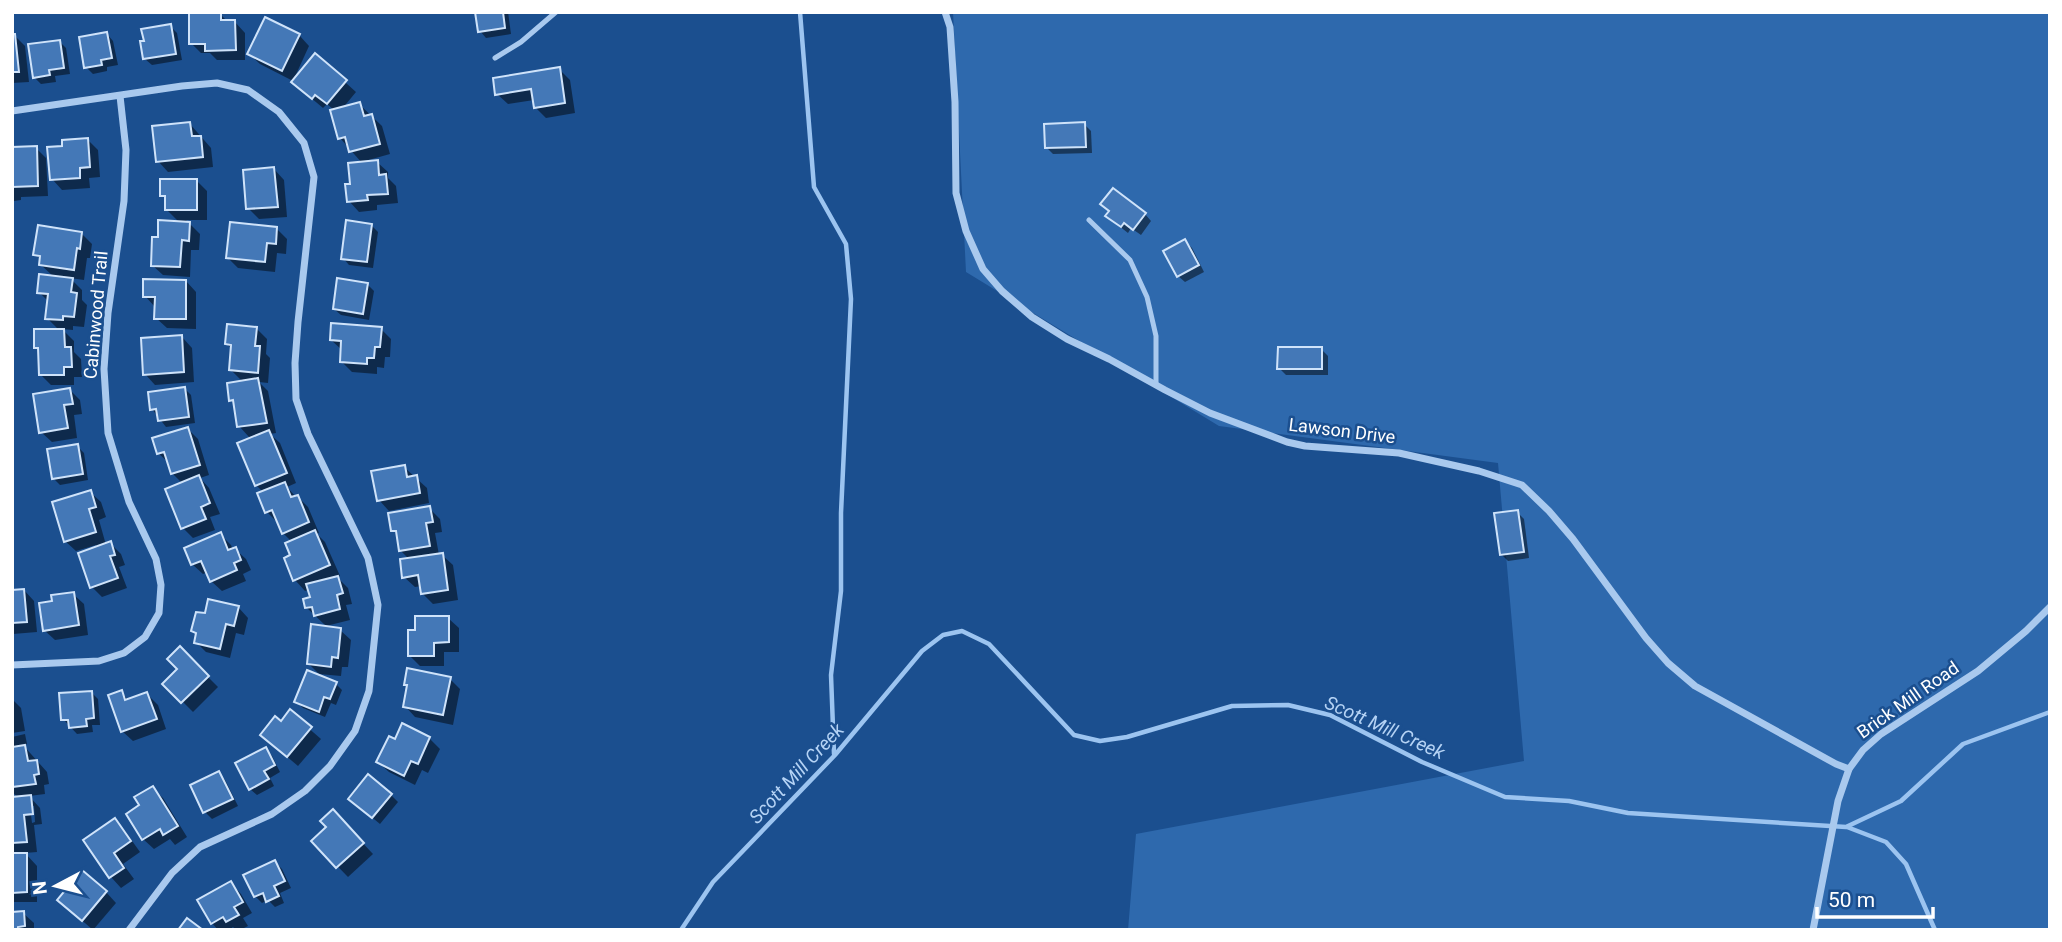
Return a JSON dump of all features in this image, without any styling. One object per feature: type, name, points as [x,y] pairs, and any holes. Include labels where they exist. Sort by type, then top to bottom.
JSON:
[{"type":"street","name":"Lawson Drive","points":[[945,12],[950,27],[955,102],[956,193],[966,231],[984,269],[1002,291],[1031,317],[1067,339],[1210,412],[1287,442],[1305,446],[1399,453],[1479,471],[1522,485],[1549,510],[1573,539],[1646,638],[1668,663],[1695,686],[1824,758],[1849,769]]},
{"type":"street","points":[[12,111],[217,83],[248,90],[279,112],[304,143],[314,177],[298,321],[296,399],[308,434],[368,558],[378,605],[369,691],[355,731],[330,766],[305,791],[272,814],[200,847],[172,873],[130,930]]},
{"type":"street","name":"Cabinwood Trail","points":[[12,665],[99,661],[124,653],[145,637],[159,613],[161,585],[156,559],[129,502],[108,433],[104,369],[108,313],[124,201],[126,150],[120,96]]},
{"type":"street","name":"Brick Mill Road","points":[[1813,930],[1835,816],[1849,769],[1863,750],[1881,734],[1978,671],[2050,607]]},
{"type":"lane","points":[[495,58],[521,43],[556,12]]},
{"type":"lane","points":[[1089,220],[1130,260],[1147,297],[1156,336],[1156,385]]},
{"type":"shaded area","points":[[953,12],[2050,12],[2050,930],[1128,930],[1136,834],[1524,761],[1498,463],[1219,426],[966,272]]},
{"type":"building","points":[[189,12],[221,12],[221,20],[235,20],[236,50],[205,51],[205,44],[189,44]]},
{"type":"building","points":[[475,12],[503,12],[505,28],[478,32]]},
{"type":"building","points":[[265,17],[300,34],[282,71],[247,54]]},
{"type":"building","points":[[171,24],[176,54],[143,59],[140,41],[144,41],[141,29]]},
{"type":"building","points":[[107,32],[112,58],[101,60],[102,65],[84,68],[79,37]]},
{"type":"building","points":[[12,34],[15,34],[19,72],[12,72]]},
{"type":"building","points":[[60,40],[64,68],[49,70],[50,75],[33,78],[28,44]]},
{"type":"building","points":[[315,53],[347,80],[327,104],[315,95],[312,99],[291,82]]},
{"type":"building","points":[[560,67],[565,103],[534,108],[531,89],[495,95],[493,78]]},
{"type":"building","points":[[360,102],[364,116],[372,114],[380,144],[349,152],[345,137],[338,139],[330,110]]},
{"type":"building","points":[[190,122],[192,136],[201,136],[203,157],[156,162],[152,126]]},
{"type":"building","points":[[1085,122],[1086,147],[1045,148],[1044,124]]},
{"type":"building","points":[[88,138],[90,167],[80,168],[80,178],[50,180],[47,147],[62,146],[62,140]]},
{"type":"building","points":[[37,146],[38,186],[12,187],[12,147]]},
{"type":"building","points":[[378,160],[379,175],[386,174],[388,194],[367,195],[368,200],[347,202],[345,184],[350,184],[348,163]]},
{"type":"building","points":[[274,167],[278,207],[246,209],[243,170]]},
{"type":"building","points":[[160,179],[197,179],[197,210],[165,210],[165,196],[160,196]]},
{"type":"building","points":[[1113,188],[1146,213],[1133,230],[1124,223],[1121,227],[1105,216],[1109,211],[1100,204]]},
{"type":"building","points":[[158,220],[190,222],[189,241],[182,240],[180,267],[151,266],[152,237],[158,237]]},
{"type":"building","points":[[346,220],[372,224],[367,262],[341,259]]},
{"type":"building","points":[[230,222],[277,227],[276,244],[267,243],[265,262],[226,258]]},
{"type":"building","points":[[38,225],[82,232],[74,270],[39,265],[40,256],[33,255]]},
{"type":"building","points":[[1185,239],[1199,265],[1177,277],[1163,251]]},
{"type":"building","points":[[39,274],[73,278],[71,292],[77,293],[74,317],[63,316],[63,320],[45,319],[48,294],[37,293]]},
{"type":"building","points":[[337,278],[368,283],[363,314],[333,309]]},
{"type":"building","points":[[143,279],[186,280],[186,319],[154,319],[155,297],[143,297]]},
{"type":"building","points":[[331,323],[382,327],[380,347],[375,347],[374,358],[367,358],[367,364],[340,362],[341,341],[330,340]]},
{"type":"building","points":[[227,324],[257,327],[255,346],[260,346],[258,373],[229,370],[231,345],[225,344]]},
{"type":"building","points":[[34,329],[64,329],[65,347],[71,347],[72,367],[64,367],[64,375],[39,375]]},
{"type":"building","points":[[182,335],[184,372],[143,375],[141,338]]},
{"type":"building","points":[[1278,347],[1322,347],[1322,369],[1277,369]]},
{"type":"building","points":[[258,378],[267,423],[237,427],[227,383]]},
{"type":"building","points":[[185,387],[189,417],[158,421],[156,409],[150,410],[148,392]]},
{"type":"building","points":[[70,388],[73,404],[64,405],[68,428],[39,433],[33,394]]},
{"type":"building","points":[[188,427],[200,465],[171,474],[164,452],[157,454],[152,438]]},
{"type":"building","points":[[269,430],[287,473],[255,486],[237,443]]},
{"type":"building","points":[[78,444],[83,474],[52,479],[47,449]]},
{"type":"building","points":[[405,465],[407,477],[417,475],[420,493],[377,501],[371,471]]},
{"type":"building","points":[[199,475],[210,503],[201,507],[206,519],[181,529],[165,489]]},
{"type":"building","points":[[285,482],[291,497],[298,495],[309,522],[282,534],[272,510],[265,513],[257,493]]},
{"type":"building","points":[[91,490],[96,507],[89,509],[96,532],[64,542],[52,502]]},
{"type":"building","points":[[430,506],[433,522],[426,523],[430,546],[399,551],[396,531],[391,531],[388,513]]},
{"type":"building","points":[[1518,510],[1524,552],[1500,555],[1494,513]]},
{"type":"building","points":[[315,530],[330,565],[293,581],[284,558],[290,555],[285,543]]},
{"type":"building","points":[[221,532],[228,550],[236,547],[241,560],[234,563],[237,570],[210,582],[201,561],[191,565],[184,548]]},
{"type":"building","points":[[111,541],[115,555],[110,556],[118,578],[90,588],[78,553]]},
{"type":"building","points":[[443,553],[448,590],[421,594],[418,575],[402,578],[400,559]]},
{"type":"building","points":[[338,576],[343,593],[337,595],[340,609],[314,616],[312,607],[305,608],[303,599],[310,597],[306,584]]},
{"type":"building","points":[[24,589],[27,622],[12,623],[12,590]]},
{"type":"building","points":[[74,592],[79,625],[43,631],[39,603],[52,601],[51,595]]},
{"type":"building","points":[[208,599],[239,606],[234,626],[226,624],[220,649],[194,643],[196,633],[191,631],[196,612],[205,613]]},
{"type":"building","points":[[415,616],[449,616],[449,642],[434,643],[434,656],[408,656],[408,630],[415,630]]},
{"type":"building","points":[[311,624],[341,628],[338,658],[332,657],[331,667],[307,664]]},
{"type":"building","points":[[180,646],[209,676],[181,703],[162,684],[177,669],[167,659]]},
{"type":"building","points":[[407,668],[451,677],[443,715],[403,707]]},
{"type":"building","points":[[307,670],[337,682],[330,699],[324,697],[319,712],[294,702]]},
{"type":"building","points":[[122,690],[125,700],[147,692],[157,719],[121,732],[108,695]]},
{"type":"building","points":[[92,691],[94,718],[86,719],[87,726],[69,728],[68,720],[61,720],[59,693]]},
{"type":"building","points":[[290,709],[312,727],[287,757],[260,735],[275,716],[281,721]]},
{"type":"building","points":[[402,723],[430,737],[418,764],[411,761],[404,776],[376,762],[389,736],[395,739]]},
{"type":"building","points":[[25,745],[28,761],[37,760],[39,774],[34,775],[36,784],[12,787],[12,747]]},
{"type":"building","points":[[266,747],[275,765],[264,771],[269,779],[249,790],[235,763]]},
{"type":"building","points":[[219,771],[233,799],[203,813],[190,785]]},
{"type":"building","points":[[368,774],[392,794],[372,818],[348,799]]},
{"type":"building","points":[[153,786],[178,826],[163,835],[160,829],[142,840],[126,814],[139,805],[134,797]]},
{"type":"building","points":[[31,795],[33,814],[24,815],[27,842],[12,843],[12,797]]},
{"type":"building","points":[[333,809],[364,843],[336,868],[311,841],[326,827],[320,821]]},
{"type":"building","points":[[115,818],[131,841],[114,853],[124,868],[109,878],[83,840]]},
{"type":"building","points":[[12,853],[27,853],[27,892],[12,893]]},
{"type":"building","points":[[275,860],[285,881],[274,886],[279,896],[266,902],[263,893],[254,897],[243,875]]},
{"type":"building","points":[[82,870],[107,891],[82,921],[57,900]]},
{"type":"building","points":[[231,881],[243,902],[234,907],[239,915],[226,922],[223,917],[211,924],[197,900]]},
{"type":"building","points":[[24,911],[25,926],[12,930],[12,912]]},
{"type":"building","points":[[187,918],[203,930],[178,930]]},
{"type":"waterway","points":[[800,12],[814,187],[846,244],[851,299],[841,513],[841,591],[831,675],[834,754]]},
{"type":"waterway","name":"Scott Mill Creek","points":[[681,930],[713,882],[835,755],[922,651],[943,635],[962,631],[989,644],[1074,735],[1100,741],[1127,737],[1232,706],[1288,705],[1330,715],[1422,762],[1505,797],[1569,801],[1628,813],[1846,827],[1901,801],[1963,744],[2050,712]]},
{"type":"waterway","points":[[1847,827],[1886,842],[1906,864],[1935,930]]}]
